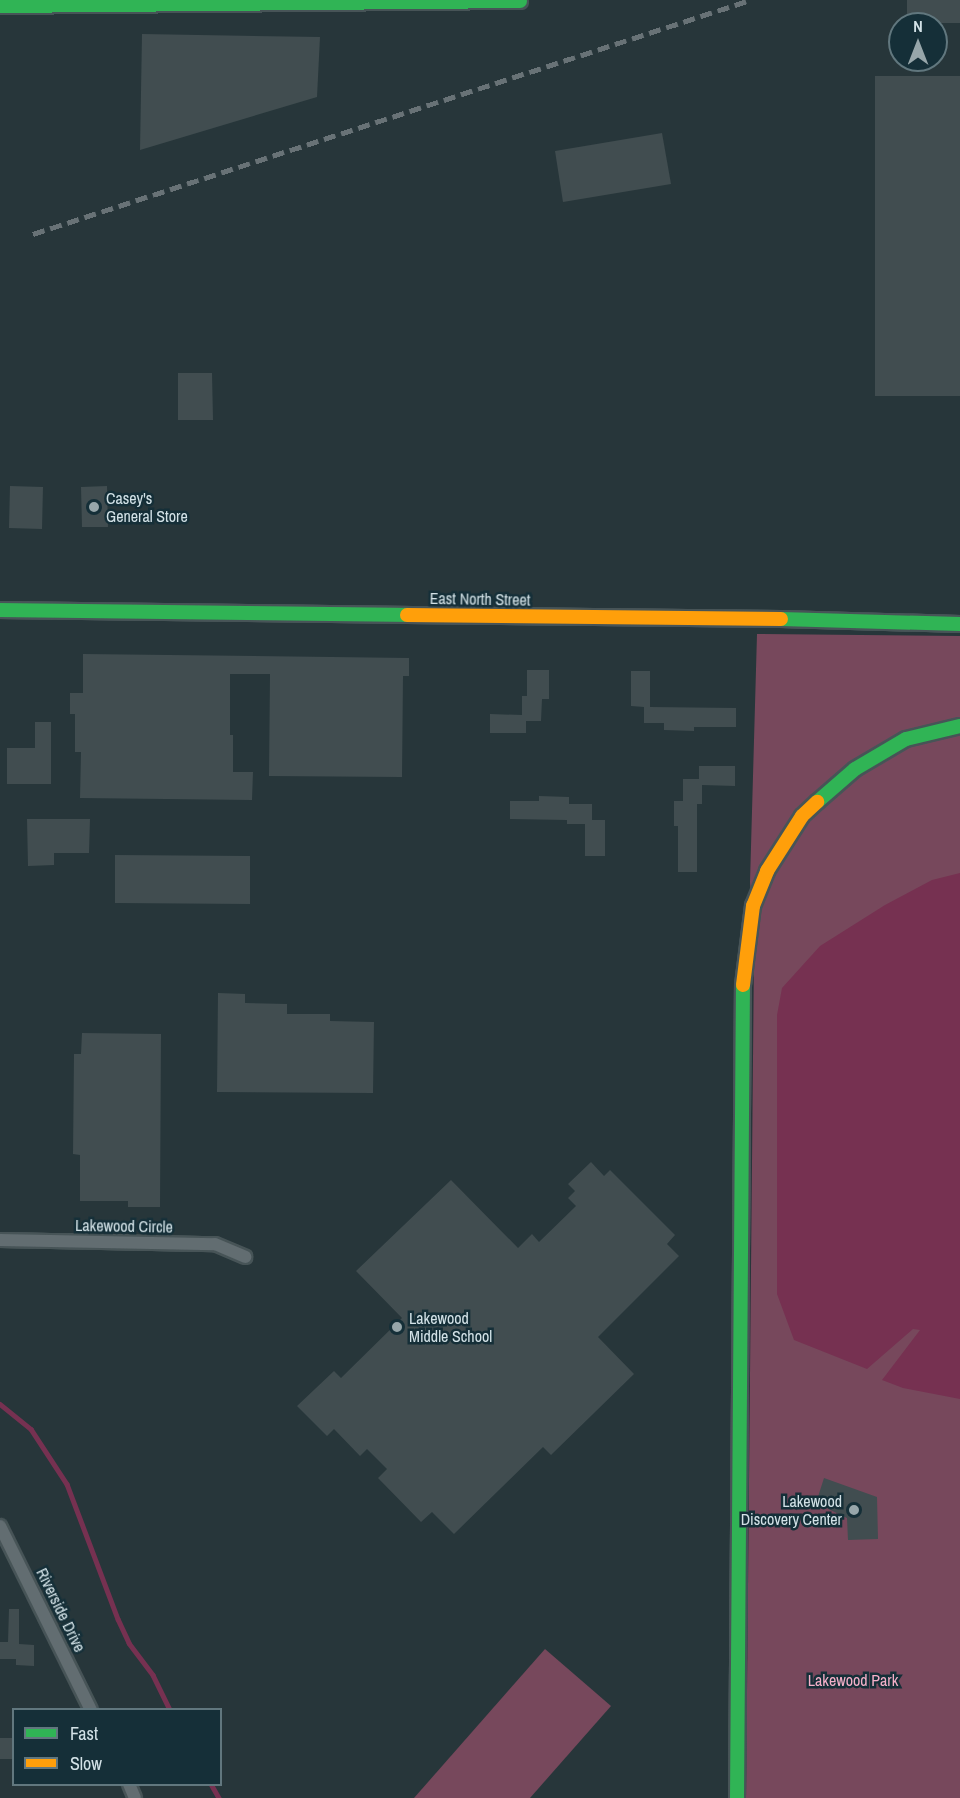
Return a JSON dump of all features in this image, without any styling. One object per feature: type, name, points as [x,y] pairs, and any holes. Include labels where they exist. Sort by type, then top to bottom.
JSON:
[{"type":"street","points":[[0,6],[45,3],[520,2]]},
{"type":"street","name":"East North Street","points":[[0,610],[771,619],[960,624]]},
{"type":"street","points":[[737,1798],[743,975],[753,906],[767,871],[778,852],[802,816],[828,791],[855,769],[906,740],[960,726]]},
{"type":"street","name":"Lakewood Circle","points":[[0,1240],[215,1244],[245,1257]]},
{"type":"street","name":"Riverside Drive","points":[[0,1526],[91,1708]]},
{"type":"green space","name":"Lakewood Park","points":[[757,634],[960,636],[960,1798],[746,1798],[754,953],[750,882]]},
{"type":"green space","points":[[545,1649],[611,1706],[530,1798],[414,1798]]},
{"type":"shaded area","points":[[960,873],[960,1399],[903,1388],[882,1380],[920,1330],[913,1329],[867,1369],[794,1340],[777,1294],[777,1015],[782,988],[820,946],[885,905],[932,880]]},
{"type":"building","points":[[907,0],[960,0],[960,23],[948,23],[948,12],[907,12]]},
{"type":"building","points":[[142,34],[320,37],[317,97],[140,150]]},
{"type":"building","points":[[875,76],[960,76],[960,396],[875,396]]},
{"type":"building","points":[[662,133],[671,184],[563,202],[555,151]]},
{"type":"building","points":[[178,373],[212,373],[213,420],[178,420]]},
{"type":"building","points":[[10,486],[43,487],[42,529],[9,528]]},
{"type":"building","name":"Casey's General Store","points":[[107,486],[108,527],[82,527],[81,487]]},
{"type":"building","points":[[83,654],[409,658],[409,676],[403,676],[402,777],[269,776],[270,674],[230,674],[230,735],[233,735],[233,772],[253,772],[252,800],[80,798],[81,752],[75,752],[75,714],[70,714],[70,693],[83,693]]},
{"type":"building","points":[[527,670],[549,670],[549,699],[542,699],[541,721],[526,721],[526,733],[490,733],[490,714],[522,715],[522,696],[527,696]]},
{"type":"building","points":[[631,671],[650,671],[650,707],[736,708],[736,727],[694,727],[694,731],[664,730],[664,723],[644,723],[644,707],[631,706]]},
{"type":"building","points":[[35,722],[51,722],[51,784],[7,784],[7,748],[35,748]]},
{"type":"building","points":[[699,766],[735,766],[735,786],[702,785],[702,804],[697,804],[697,872],[678,872],[678,826],[674,826],[674,801],[683,801],[683,779],[699,779]]},
{"type":"building","points":[[539,796],[569,797],[569,804],[592,804],[592,820],[605,820],[605,856],[585,856],[585,824],[567,824],[567,820],[510,819],[510,801],[539,801]]},
{"type":"building","points":[[27,819],[90,819],[89,853],[54,853],[54,865],[28,866]]},
{"type":"building","points":[[115,855],[250,856],[250,904],[115,903]]},
{"type":"building","points":[[218,993],[245,994],[245,1003],[287,1004],[287,1014],[330,1014],[330,1021],[374,1022],[373,1093],[217,1092]]},
{"type":"building","points":[[82,1033],[161,1034],[160,1207],[128,1207],[128,1201],[80,1201],[80,1155],[73,1154],[74,1054],[81,1054]]},
{"type":"building","points":[[591,1162],[604,1176],[610,1170],[675,1235],[667,1244],[679,1256],[598,1337],[634,1374],[551,1455],[543,1447],[454,1534],[432,1512],[421,1522],[378,1478],[387,1469],[367,1449],[360,1456],[334,1429],[327,1436],[297,1406],[334,1371],[341,1378],[402,1318],[356,1271],[451,1180],[518,1248],[532,1234],[539,1242],[576,1206],[568,1198],[575,1191],[568,1184]]},
{"type":"building","name":"Lakewood Discovery Center","points":[[824,1478],[877,1497],[878,1539],[848,1540],[847,1518],[816,1503]]},
{"type":"building","points":[[9,1609],[19,1609],[19,1644],[34,1645],[34,1666],[16,1665],[16,1659],[0,1659],[0,1642],[8,1642]]},
{"type":"building","points":[[0,1738],[12,1738],[12,1759],[0,1759]]},
{"type":"waterway","points":[[0,1404],[31,1429],[67,1484],[118,1619],[129,1643],[153,1675],[169,1708]]},
{"type":"waterway","points":[[212,1786],[219,1798]]},
{"type":"railway","points":[[33,234],[750,0]]},
{"type":"traffic: fast","points":[[0,6],[520,1]]},
{"type":"traffic: fast","points":[[0,610],[407,615]]},
{"type":"traffic: fast","points":[[781,619],[960,624]]},
{"type":"traffic: fast","points":[[817,802],[855,769],[906,739],[960,726]]},
{"type":"traffic: fast","points":[[737,1798],[743,985]]},
{"type":"traffic: slow","points":[[407,615],[781,619]]},
{"type":"traffic: slow","points":[[743,985],[753,906],[767,871],[802,816],[817,802]]},
{"type":"place","name":"Casey's General Store","points":[[94,507]]},
{"type":"place","name":"Lakewood Middle School","points":[[397,1327]]},
{"type":"place","name":"Lakewood Discovery Center","points":[[854,1510]]}]
